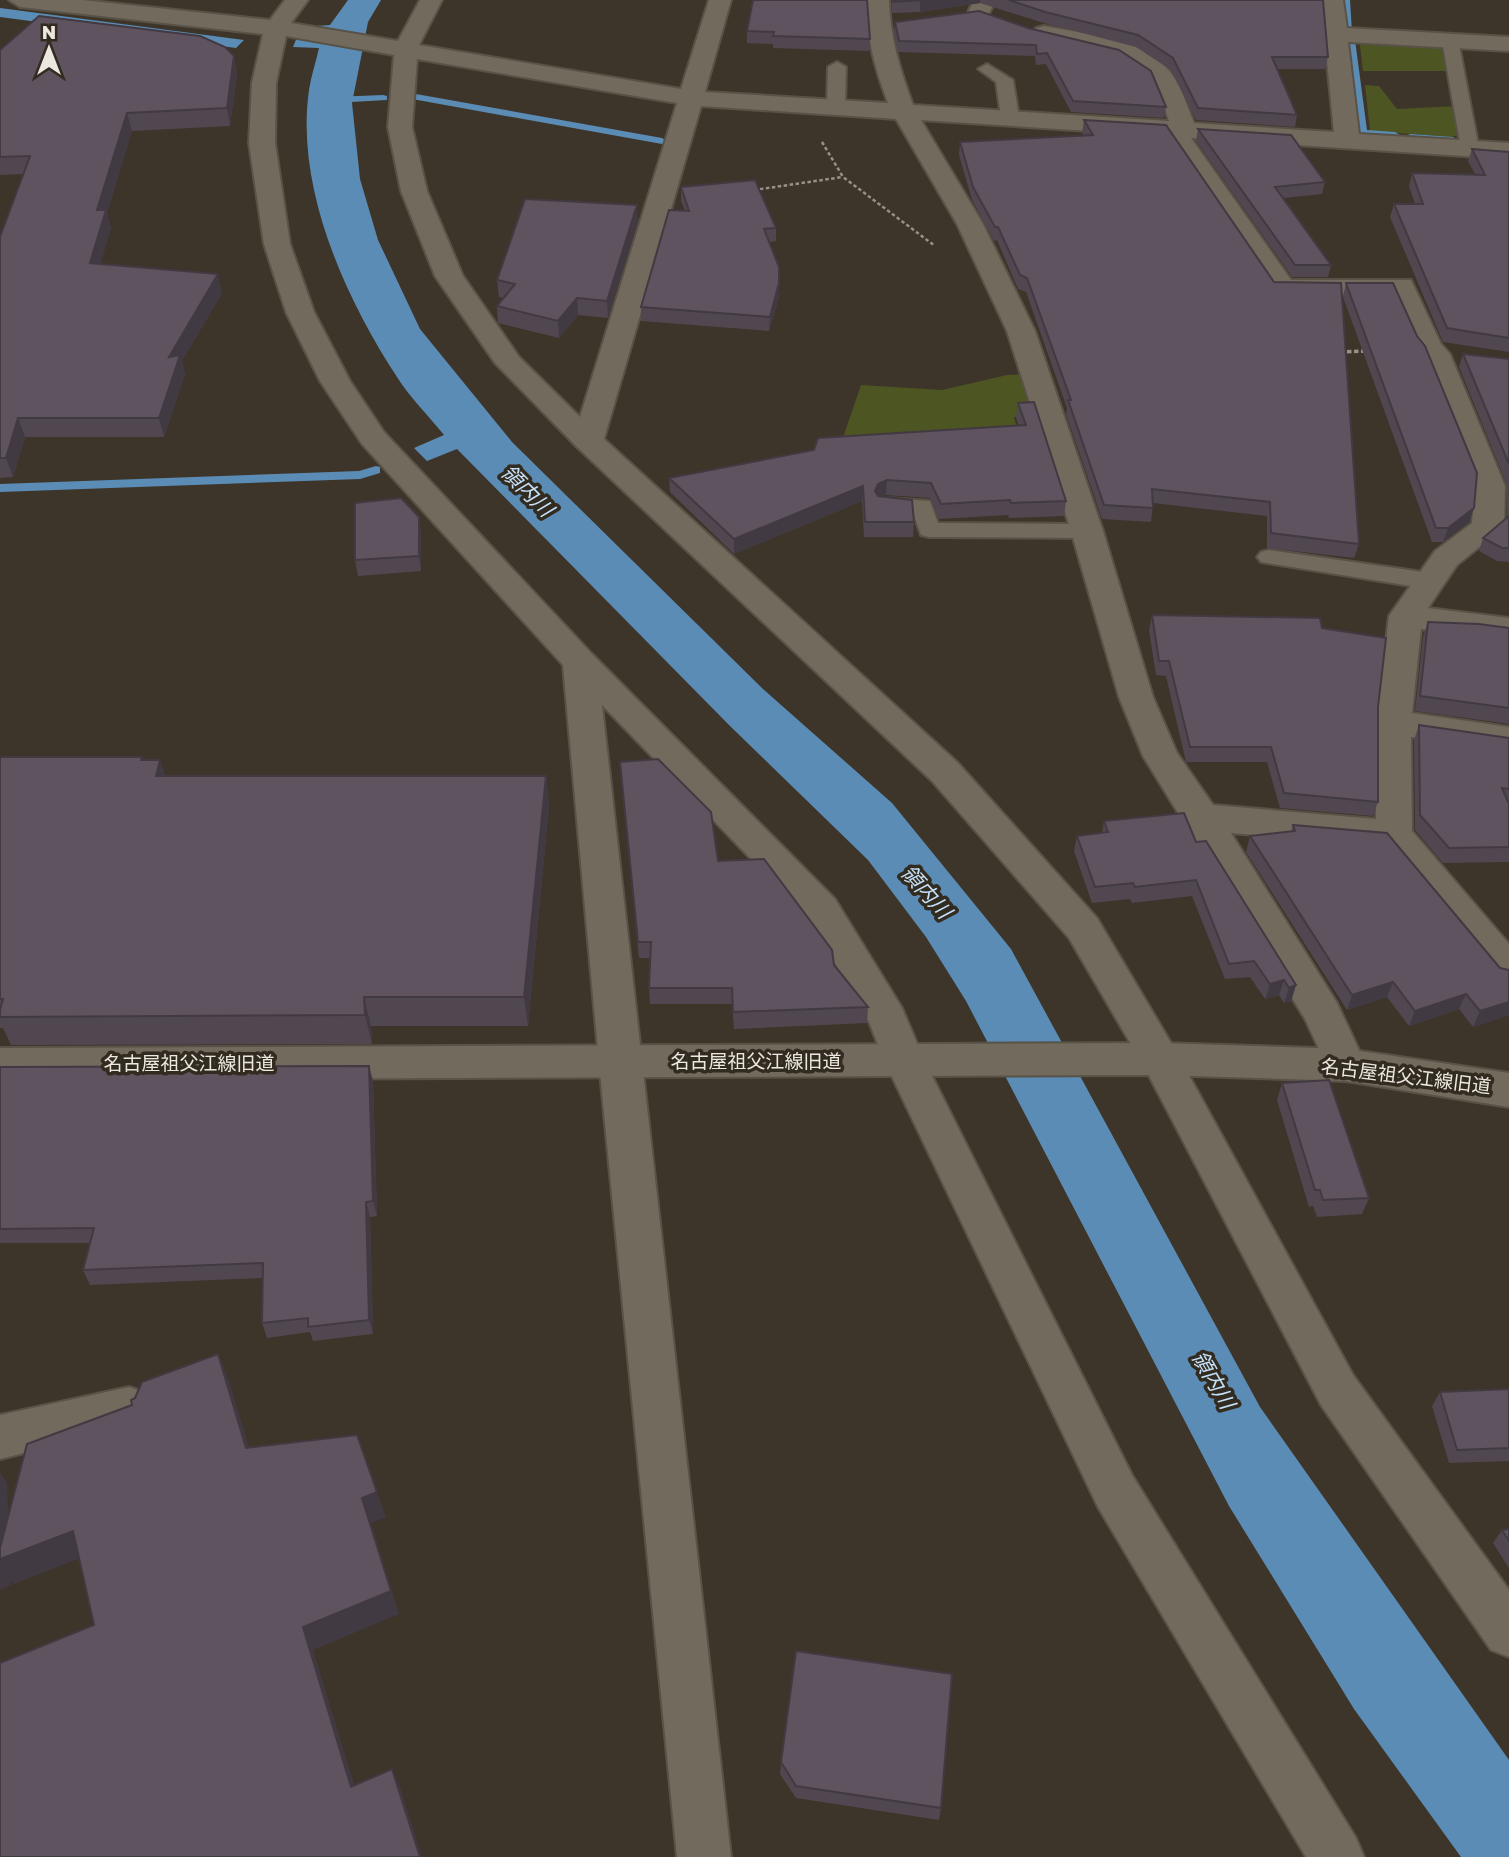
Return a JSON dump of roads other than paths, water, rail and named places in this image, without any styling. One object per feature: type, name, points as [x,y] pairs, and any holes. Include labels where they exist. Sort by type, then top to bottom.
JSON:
[{"type":"street","points":[[20,0],[90,4],[280,28],[691,98],[1509,151]]},
{"type":"street","points":[[297,0],[280,28],[264,83],[262,143],[277,244],[300,312],[335,381],[373,438],[580,662],[822,909],[888,1019],[909,1060],[1115,1492],[1337,1857]]},
{"type":"street","points":[[431,0],[400,47],[400,127],[414,191],[449,276],[509,363],[588,441],[945,772],[1083,928],[1143,1059],[1337,1390],[1509,1632]]},
{"type":"street","points":[[588,441],[720,0]]},
{"type":"street","points":[[1332,0],[1347,140]]},
{"type":"street","points":[[955,16],[982,6],[1002,19]]},
{"type":"street","points":[[878,11],[906,22]]},
{"type":"street","points":[[878,11],[887,69],[903,110],[970,224],[1021,331],[1087,531],[1136,697],[1161,756],[1324,1014],[1346,1065]]},
{"type":"street","points":[[1024,27],[1104,46],[1149,66],[1161,76],[1178,129],[1283,288],[1401,286],[1433,351],[1490,486],[1488,527],[1446,558],[1406,615],[1393,722],[1394,834],[1509,971]]},
{"type":"street","points":[[1335,34],[1509,44]]},
{"type":"street","points":[[1433,351],[1473,358]]},
{"type":"street","points":[[1406,615],[1509,629]]},
{"type":"street","points":[[580,662],[619,1062],[704,1857]]},
{"type":"street","points":[[1393,722],[1509,738]]},
{"type":"street","points":[[1202,817],[1394,834]]},
{"type":"street","name":"名古屋祖父江線旧道","points":[[0,1064],[1143,1059],[1346,1065],[1509,1090]]},
{"type":"street","points":[[0,1437],[130,1408]]},
{"type":"lane","points":[[1450,40],[1461,73],[1460,89],[1471,149]]},
{"type":"lane","points":[[836,106],[837,67]]},
{"type":"lane","points":[[987,69],[1004,80],[1010,117]]},
{"type":"lane","points":[[887,505],[922,506],[929,530],[1087,531]]},
{"type":"lane","points":[[1269,557],[1430,581]]},
{"type":"water","name":"領内川","points":[[348,0],[381,0],[368,22],[352,103],[360,179],[378,240],[420,329],[512,442],[763,689],[892,803],[1011,949],[1260,1407],[1509,1760],[1509,1857],[1461,1857],[1354,1709],[1229,1506],[966,1001],[926,937],[868,860],[730,726],[457,449],[427,461],[414,448],[444,435],[402,385],[359,312],[328,240],[310,165],[307,127],[309,90],[319,48],[293,47],[301,27],[330,25]]},
{"type":"water","points":[[0,8],[244,40],[236,48],[0,17]]},
{"type":"waterway","points":[[1345,0],[1349,30]]},
{"type":"waterway","points":[[1350,40],[1362,133],[1395,135]]},
{"type":"waterway","points":[[416,97],[662,141]]},
{"type":"waterway","points":[[333,100],[383,98]]},
{"type":"waterway","points":[[1411,137],[1453,140]]},
{"type":"waterway","points":[[0,488],[360,475],[376,470]]}]
